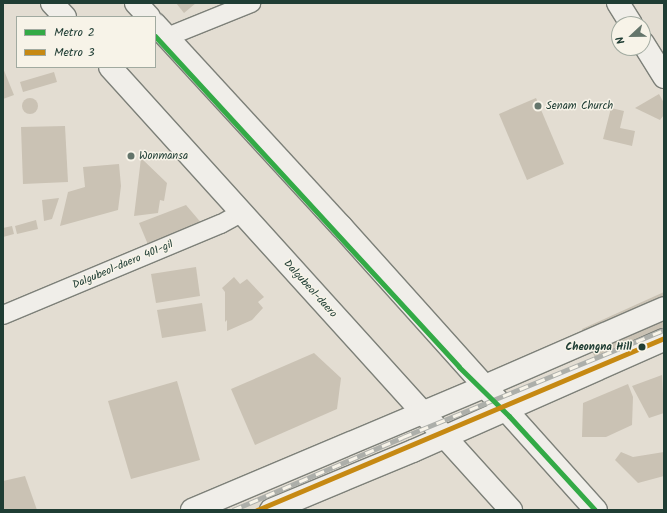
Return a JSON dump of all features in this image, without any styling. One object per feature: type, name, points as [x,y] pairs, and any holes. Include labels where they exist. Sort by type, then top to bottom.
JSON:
[{"type":"main road","points":[[52,3],[64,16]]},
{"type":"main road","points":[[136,3],[148,16]]},
{"type":"main road","points":[[618,3],[626,16]]},
{"type":"main road","points":[[161,30],[341,226],[596,510]]},
{"type":"main road","points":[[651,56],[664,77]]},
{"type":"main road","name":"Dalgubeol-daero","points":[[111,68],[511,510]]},
{"type":"main road","points":[[192,510],[485,386],[664,308]]},
{"type":"main road","points":[[271,510],[444,437],[664,340]]},
{"type":"street","points":[[161,30],[250,3]]},
{"type":"street","name":"Dalgubeol-daero 401-gil","points":[[3,315],[221,224],[241,212]]},
{"type":"building","points":[[176,3],[196,3],[184,13]]},
{"type":"building","points":[[3,68],[14,95],[3,99]]},
{"type":"building","points":[[54,72],[57,82],[23,92],[20,82]]},
{"type":"building","points":[[659,94],[664,103],[664,115],[660,120],[635,108]]},
{"type":"building","points":[[30,98],[36,100],[38,106],[36,112],[30,114],[24,112],[22,106],[24,100]]},
{"type":"building","points":[[536,98],[564,164],[527,180],[499,114]]},
{"type":"building","points":[[611,108],[624,111],[620,128],[635,131],[632,146],[603,139]]},
{"type":"building","points":[[65,126],[68,182],[23,184],[21,127]]},
{"type":"building","points":[[141,158],[167,183],[164,201],[160,200],[158,213],[134,216]]},
{"type":"building","points":[[119,164],[121,186],[118,210],[60,226],[68,192],[85,187],[83,167]]},
{"type":"building","points":[[59,198],[52,219],[44,221],[42,200]]},
{"type":"building","points":[[186,205],[203,225],[149,247],[139,223]]},
{"type":"building","points":[[36,220],[38,229],[17,234],[15,226]]},
{"type":"building","points":[[12,226],[14,234],[3,237],[3,228]]},
{"type":"building","points":[[196,267],[200,296],[156,303],[151,274]]},
{"type":"building","points":[[234,277],[240,284],[247,279],[264,297],[258,302],[263,308],[252,320],[227,331],[227,320],[225,322],[225,292],[222,288]]},
{"type":"building","points":[[664,292],[664,351],[604,378],[582,329]]},
{"type":"building","points":[[202,303],[206,331],[162,338],[157,310]]},
{"type":"building","points":[[314,353],[341,378],[337,409],[255,445],[231,389]]},
{"type":"building","points":[[662,375],[664,413],[649,418],[632,386]]},
{"type":"building","points":[[177,381],[200,460],[131,479],[108,401]]},
{"type":"building","points":[[628,384],[633,397],[632,425],[606,437],[582,437],[583,403]]},
{"type":"building","points":[[621,452],[633,457],[664,452],[664,476],[638,483],[615,460]]},
{"type":"building","points":[[25,476],[37,510],[3,510],[3,481]]},
{"type":"railway","points":[[233,510],[403,437],[664,330]]},
{"type":"metro line","name":"2","points":[[156,37],[459,367],[509,416],[595,510]]},
{"type":"metro line","name":"3","points":[[257,510],[664,338]]},
{"type":"place","name":"Senam Church","points":[[538,106]]},
{"type":"place","name":"Wonmansa","points":[[131,156]]},
{"type":"place","name":"Cheongna Hill","points":[[642,347]]}]
